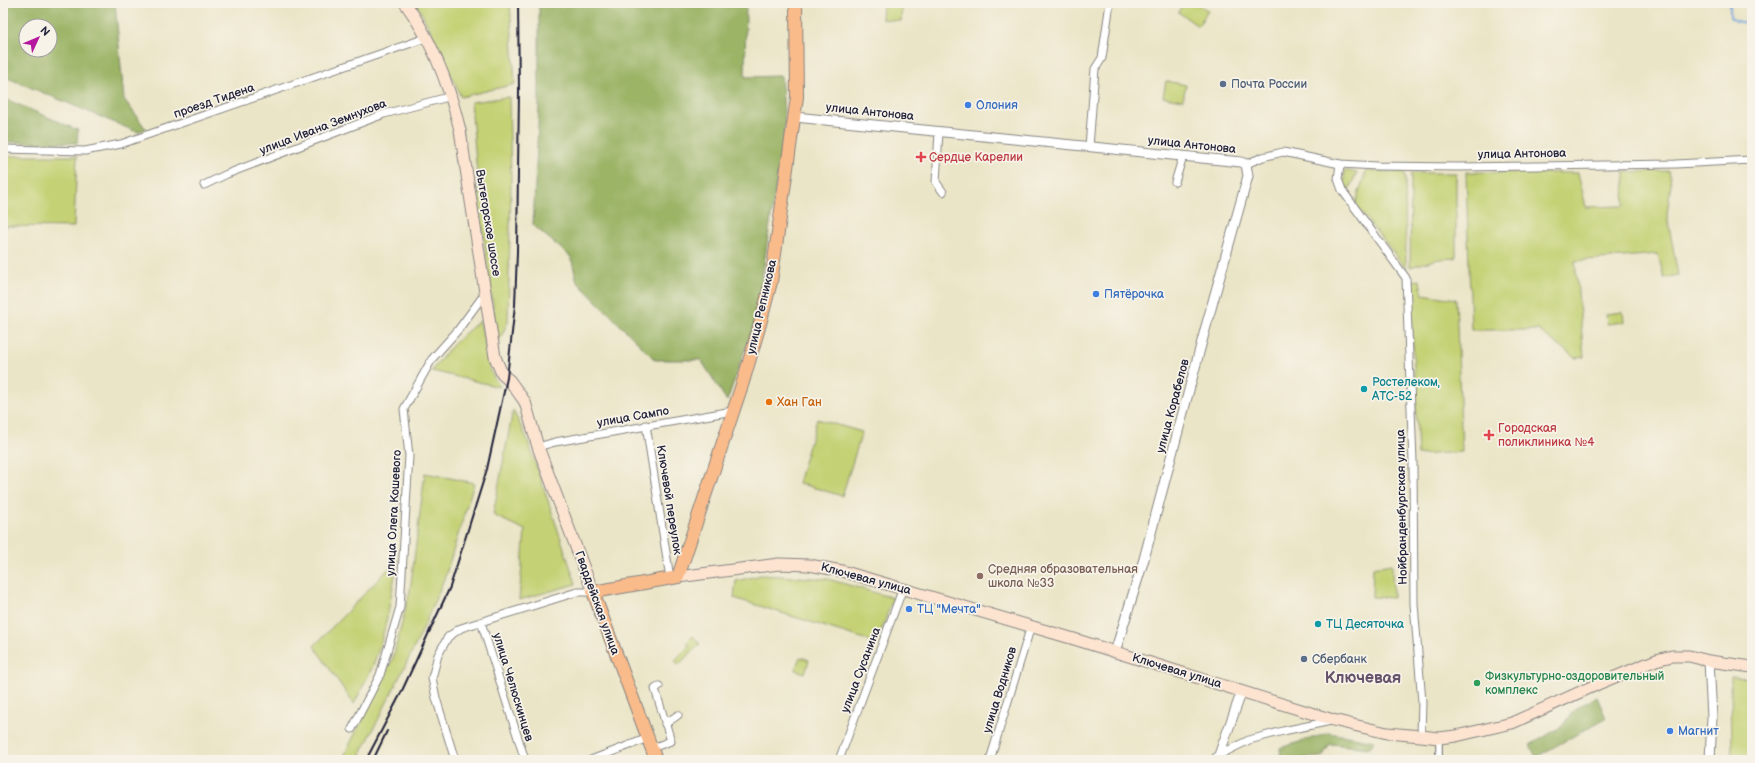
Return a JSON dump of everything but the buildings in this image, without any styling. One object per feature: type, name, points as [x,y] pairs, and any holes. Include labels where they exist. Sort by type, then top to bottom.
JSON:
[{"type":"main road","name":"Вытегорское шоссе","points":[[405,3],[439,62],[452,96],[460,130],[495,357],[502,374],[510,381],[526,402],[538,447]]},
{"type":"main road","name":"улица Репникова","points":[[674,577],[733,411],[760,324],[770,282],[797,97],[796,3]]},
{"type":"main road","name":"Гвардейская улица","points":[[538,447],[656,760]]},
{"type":"main road","name":"Ключевая улица","points":[[593,592],[674,577],[779,564],[809,564],[842,571],[903,588],[1031,626],[1333,720],[1387,733],[1439,738],[1475,732],[1512,723],[1598,684],[1656,660],[1672,656],[1689,656],[1709,661],[1752,667]]},
{"type":"street","points":[[1089,147],[1095,70],[1102,58],[1110,3]]},
{"type":"street","name":"проезд Тидена","points":[[3,149],[84,151],[121,144],[426,38]]},
{"type":"street","name":"улица Ивана Земнухова","points":[[204,184],[384,114],[452,96]]},
{"type":"street","name":"улица Антонова","points":[[795,117],[1184,156],[1241,162],[1246,164],[1263,157],[1283,152],[1340,164],[1458,167],[1676,164],[1752,160]]},
{"type":"street","points":[[939,132],[936,182],[943,192]]},
{"type":"street","points":[[1175,182],[1184,156]]},
{"type":"street","name":"улица Корабелов","points":[[1115,652],[1152,530],[1248,176],[1246,164]]},
{"type":"street","name":"Нойбранденбургская улица","points":[[1340,164],[1338,179],[1342,190],[1406,278],[1413,462],[1414,604],[1422,702],[1421,736]]},
{"type":"street","name":"улица Олега Кошевого","points":[[352,729],[380,675],[400,607],[409,456],[404,409],[432,359],[458,330],[486,292]]},
{"type":"street","name":"улица Сампо","points":[[538,447],[555,442],[646,425],[733,411]]},
{"type":"street","name":"Ключевой переулок","points":[[646,425],[674,577]]},
{"type":"street","name":"улица Сусанина","points":[[841,759],[903,588]]},
{"type":"street","points":[[456,760],[436,698],[432,678],[438,655],[448,637],[461,628],[577,592],[593,592]]},
{"type":"street","name":"улица Челюскинцев","points":[[481,622],[525,760]]},
{"type":"street","name":"улица Водников","points":[[990,760],[1031,626]]},
{"type":"street","points":[[1709,661],[1712,717],[1710,760]]},
{"type":"street","points":[[591,760],[650,743],[671,741],[655,689],[659,686]]},
{"type":"street","points":[[1217,758],[1242,691]]},
{"type":"street","points":[[665,724],[678,715]]},
{"type":"street","points":[[1217,758],[1255,738],[1333,720]]},
{"type":"street","points":[[1439,738],[1439,760]]},
{"type":"green space","points":[[3,3],[115,3],[124,99],[146,129],[137,132],[3,76]]},
{"type":"green space","points":[[416,3],[510,3],[515,84],[461,97],[431,31]]},
{"type":"green space","points":[[539,3],[746,3],[745,77],[781,76],[785,123],[756,318],[727,401],[701,360],[655,360],[577,282],[571,257],[533,225],[539,106]]},
{"type":"green space","points":[[883,3],[902,3],[901,21],[882,19]]},
{"type":"green space","points":[[1184,3],[1197,3],[1208,11],[1198,26],[1178,12]]},
{"type":"green space","points":[[1166,81],[1186,85],[1183,100],[1163,97]]},
{"type":"green space","points":[[509,97],[511,181],[508,322],[498,343],[480,210],[471,102]]},
{"type":"green space","points":[[3,98],[78,130],[77,143],[3,142]]},
{"type":"green space","points":[[3,156],[77,156],[74,227],[3,226]]},
{"type":"green space","points":[[1344,170],[1357,173],[1348,191],[1344,185]]},
{"type":"green space","points":[[1366,171],[1405,172],[1406,268],[1355,205]]},
{"type":"green space","points":[[1669,171],[1671,183],[1667,215],[1678,275],[1664,278],[1658,254],[1575,261],[1584,357],[1576,358],[1538,330],[1471,330],[1466,172],[1578,173],[1586,207],[1624,206],[1625,172]]},
{"type":"green space","points":[[1411,173],[1456,173],[1456,258],[1439,259],[1410,267]]},
{"type":"green space","points":[[1420,280],[1422,294],[1456,299],[1462,452],[1418,455],[1410,281]]},
{"type":"green space","points":[[1623,312],[1624,322],[1607,324],[1606,314]]},
{"type":"green space","points":[[480,321],[490,371],[500,387],[432,371],[454,344]]},
{"type":"green space","points":[[513,410],[528,441],[576,584],[519,600],[525,530],[493,515]]},
{"type":"green space","points":[[817,419],[862,432],[842,496],[798,483]]},
{"type":"green space","points":[[425,473],[474,483],[446,574],[420,636],[358,760],[342,760],[393,658],[410,591]]},
{"type":"green space","points":[[398,559],[388,615],[381,642],[372,668],[354,704],[314,646]]},
{"type":"green space","points":[[1392,564],[1393,598],[1372,597],[1373,567]]},
{"type":"green space","points":[[761,575],[828,579],[893,598],[877,643],[734,598],[736,581]]},
{"type":"green space","points":[[693,636],[700,644],[678,665],[675,660],[689,646],[687,642]]},
{"type":"green space","points":[[800,657],[809,660],[805,673],[795,670]]},
{"type":"green space","points":[[1731,677],[1752,678],[1752,760],[1732,760]]},
{"type":"green space","points":[[1597,697],[1606,718],[1536,757],[1530,745],[1561,727],[1576,708]]},
{"type":"green space","points":[[1329,733],[1375,741],[1369,748],[1330,744],[1322,757],[1281,760],[1280,748]]},
{"type":"waterway","points":[[1730,3],[1730,17],[1735,21],[1752,24]]},
{"type":"railway","points":[[366,760],[400,695],[450,587],[487,469],[507,378],[515,305],[517,252],[519,91],[518,3]]},
{"type":"railway","points":[[373,760],[387,731]]},
{"type":"place","name":"Почта России","points":[[1223,84]]},
{"type":"place","name":"Олония","points":[[968,105]]},
{"type":"place","name":"Сердце Карелии","points":[[921,157]]},
{"type":"place","name":"Пятёрочка","points":[[1096,294]]},
{"type":"place","name":"Ростелеком, АТС-52","points":[[1364,389]]},
{"type":"place","name":"Хан Ган","points":[[769,402]]},
{"type":"place","name":"Городская поликлиника №4","points":[[1489,435]]},
{"type":"place","name":"Средняя образовательная школа №33","points":[[980,576]]},
{"type":"place","name":"ТЦ \"Мечта\"","points":[[909,609]]},
{"type":"place","name":"ТЦ Десяточка","points":[[1318,624]]},
{"type":"place","name":"Сбербанк","points":[[1304,659]]},
{"type":"place","name":"Физкультурно-оздоровительный комплекс","points":[[1477,683]]},
{"type":"place","name":"Магнит","points":[[1670,731]]},
{"type":"district","name":"Ключевая","points":[[1363,678]]}]
